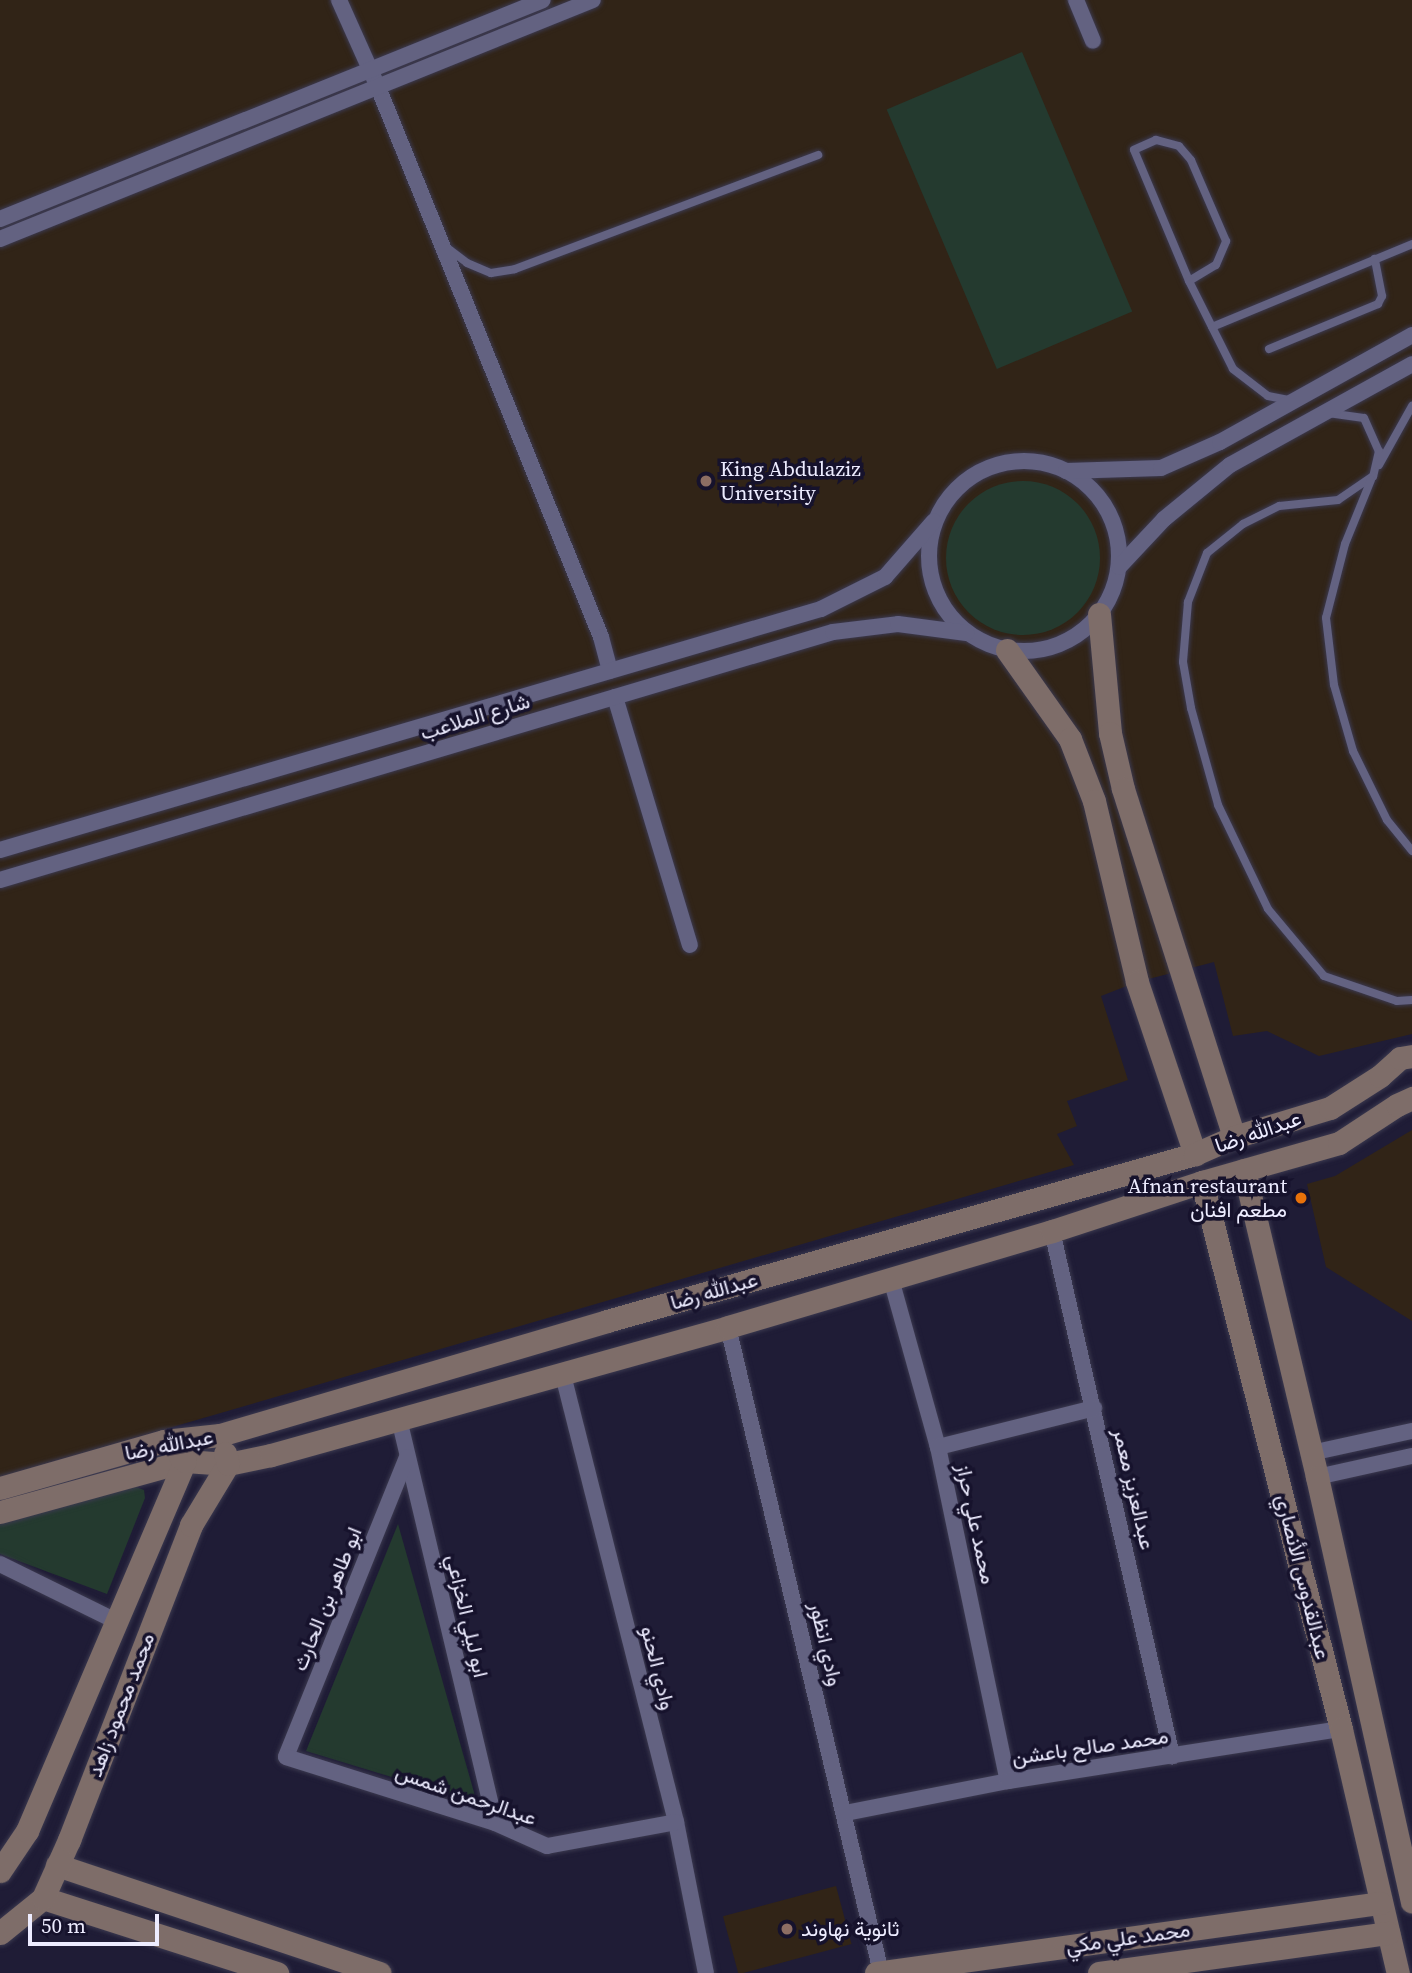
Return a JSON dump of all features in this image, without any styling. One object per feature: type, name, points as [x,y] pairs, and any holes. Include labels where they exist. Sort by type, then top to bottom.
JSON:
[{"type":"street","points":[[339,0],[378,87],[601,637],[610,671]]},
{"type":"street","points":[[0,219],[543,0]]},
{"type":"street","points":[[0,239],[593,0]]},
{"type":"street","points":[[1076,0],[1093,41]]},
{"type":"street","points":[[1066,471],[1161,467],[1220,442],[1412,335]]},
{"type":"street","points":[[1119,567],[1164,519],[1230,465],[1412,364]]},
{"type":"street","points":[[1035,462],[1066,471],[1090,487],[1108,510],[1118,538],[1119,567],[1112,592],[1099,614],[1081,632],[1058,645],[1033,651],[1007,650],[985,644],[967,633],[945,611],[932,582],[928,552],[934,521],[951,495],[975,474],[1004,463],[1035,462]]},
{"type":"street","name":"شارع الملاعب","points":[[0,850],[821,610],[885,577],[934,521]]},
{"type":"street","points":[[1099,614],[1110,733],[1123,789],[1234,1137]]},
{"type":"street","name":"شارع الملاعب","points":[[0,880],[834,632],[898,624],[967,633]]},
{"type":"street","points":[[1007,650],[1070,739],[1094,801],[1137,982],[1195,1154]]},
{"type":"street","points":[[615,697],[690,945]]},
{"type":"street","name":"عبدالله رضا","points":[[0,1488],[164,1441],[220,1435],[1195,1154],[1234,1137],[1330,1108],[1380,1076],[1400,1058],[1412,1056]]},
{"type":"street","name":"عبدالله رضا","points":[[0,1512],[185,1461],[228,1464],[563,1375],[728,1327],[1052,1231],[1202,1182],[1339,1143],[1396,1105],[1412,1098]]},
{"type":"street","name":"عبدالقدوس الأنصاري","points":[[1244,1170],[1406,1843],[1412,1902]]},
{"type":"street","name":"عبدالقدوس الأنصاري","points":[[1202,1182],[1342,1729],[1398,1973]]},
{"type":"street","name":"عبدالعزيز معمر","points":[[1052,1231],[1172,1756]]},
{"type":"street","name":"محمد علي حراز","points":[[891,1279],[938,1447],[1008,1781]]},
{"type":"street","name":"وادي انظور","points":[[728,1327],[845,1813],[878,1973]]},
{"type":"street","name":"وادي الحنو","points":[[563,1375],[676,1822],[706,1973]]},
{"type":"street","points":[[938,1447],[1094,1408]]},
{"type":"street","name":"ابو ليلي الخزاعي","points":[[399,1419],[495,1823]]},
{"type":"street","points":[[1311,1453],[1412,1431]]},
{"type":"street","points":[[220,1435],[228,1464]]},
{"type":"street","points":[[164,1441],[185,1461]]},
{"type":"street","points":[[1317,1477],[1412,1456]]},
{"type":"street","name":"ابو طاهر بن الحارث","points":[[286,1757],[407,1457]]},
{"type":"street","name":"محمد محمود زاهد","points":[[0,1871],[27,1831],[185,1461]]},
{"type":"street","name":"محمد محمود زاهد","points":[[0,1933],[43,1898],[191,1525],[228,1464]]},
{"type":"street","points":[[0,1564],[116,1621]]},
{"type":"street","name":"محمد صالح باعشن","points":[[845,1813],[1008,1781],[1342,1729]]},
{"type":"street","name":"عبدالرحمن شمس","points":[[286,1757],[495,1823],[547,1846],[676,1822]]},
{"type":"street","points":[[57,1865],[379,1973]]},
{"type":"street","points":[[43,1898],[277,1973]]},
{"type":"street","name":"محمد علي مكي","points":[[878,1973],[1380,1903]]},
{"type":"street","name":"محمد علي مكي","points":[[1099,1973],[1388,1933]]},
{"type":"lane","points":[[1189,281],[1216,265],[1226,241],[1191,160],[1179,146],[1156,140],[1135,150],[1189,281],[1233,369],[1246,382],[1268,396],[1293,401]]},
{"type":"lane","points":[[441,243],[467,263],[491,273],[515,269],[818,155]]},
{"type":"lane","points":[[1212,327],[1412,244]]},
{"type":"lane","points":[[1269,349],[1378,304],[1382,296],[1375,260]]},
{"type":"lane","points":[[1412,406],[1373,476],[1345,544],[1326,618],[1334,685],[1353,751],[1387,820],[1402,843],[1412,851]]},
{"type":"lane","points":[[1325,412],[1364,418],[1379,451],[1373,476],[1338,499],[1279,506],[1243,524],[1207,553],[1188,602],[1183,662],[1191,708],[1218,805],[1268,909],[1324,976],[1397,1000],[1412,1000]]},
{"type":"shaded area","name":"King Abdulaziz University","points":[[0,0],[1412,0],[1412,1034],[1319,1056],[1267,1031],[1233,1036],[1214,962],[1137,982],[1101,996],[1128,1080],[1067,1101],[1077,1126],[1057,1134],[1074,1165],[0,1477]]},
{"type":"shaded area","points":[[1412,1130],[1412,1321],[1326,1267],[1307,1184],[1335,1176]]},
{"type":"shaded area","name":"ثانوية نهاوند","points":[[836,1886],[852,1944],[738,1973],[723,1916]]},
{"type":"green space","points":[[1022,52],[1132,312],[997,369],[887,109]]},
{"type":"green space","points":[[1023,481],[1053,487],[1078,503],[1094,528],[1100,558],[1094,588],[1078,613],[1053,629],[1023,635],[993,629],[968,613],[952,588],[946,558],[952,528],[968,503],[993,487]]},
{"type":"green space","points":[[133,1486],[144,1490],[145,1498],[107,1594],[0,1554],[0,1522]]},
{"type":"green space","points":[[398,1524],[477,1803],[306,1751]]},
{"type":"place","name":"King Abdulaziz University","points":[[706,481]]},
{"type":"place","name":"Afnan restaurant مطعم افنان","points":[[1301,1198]]},
{"type":"place","name":"ثانوية نهاوند","points":[[787,1929]]}]
